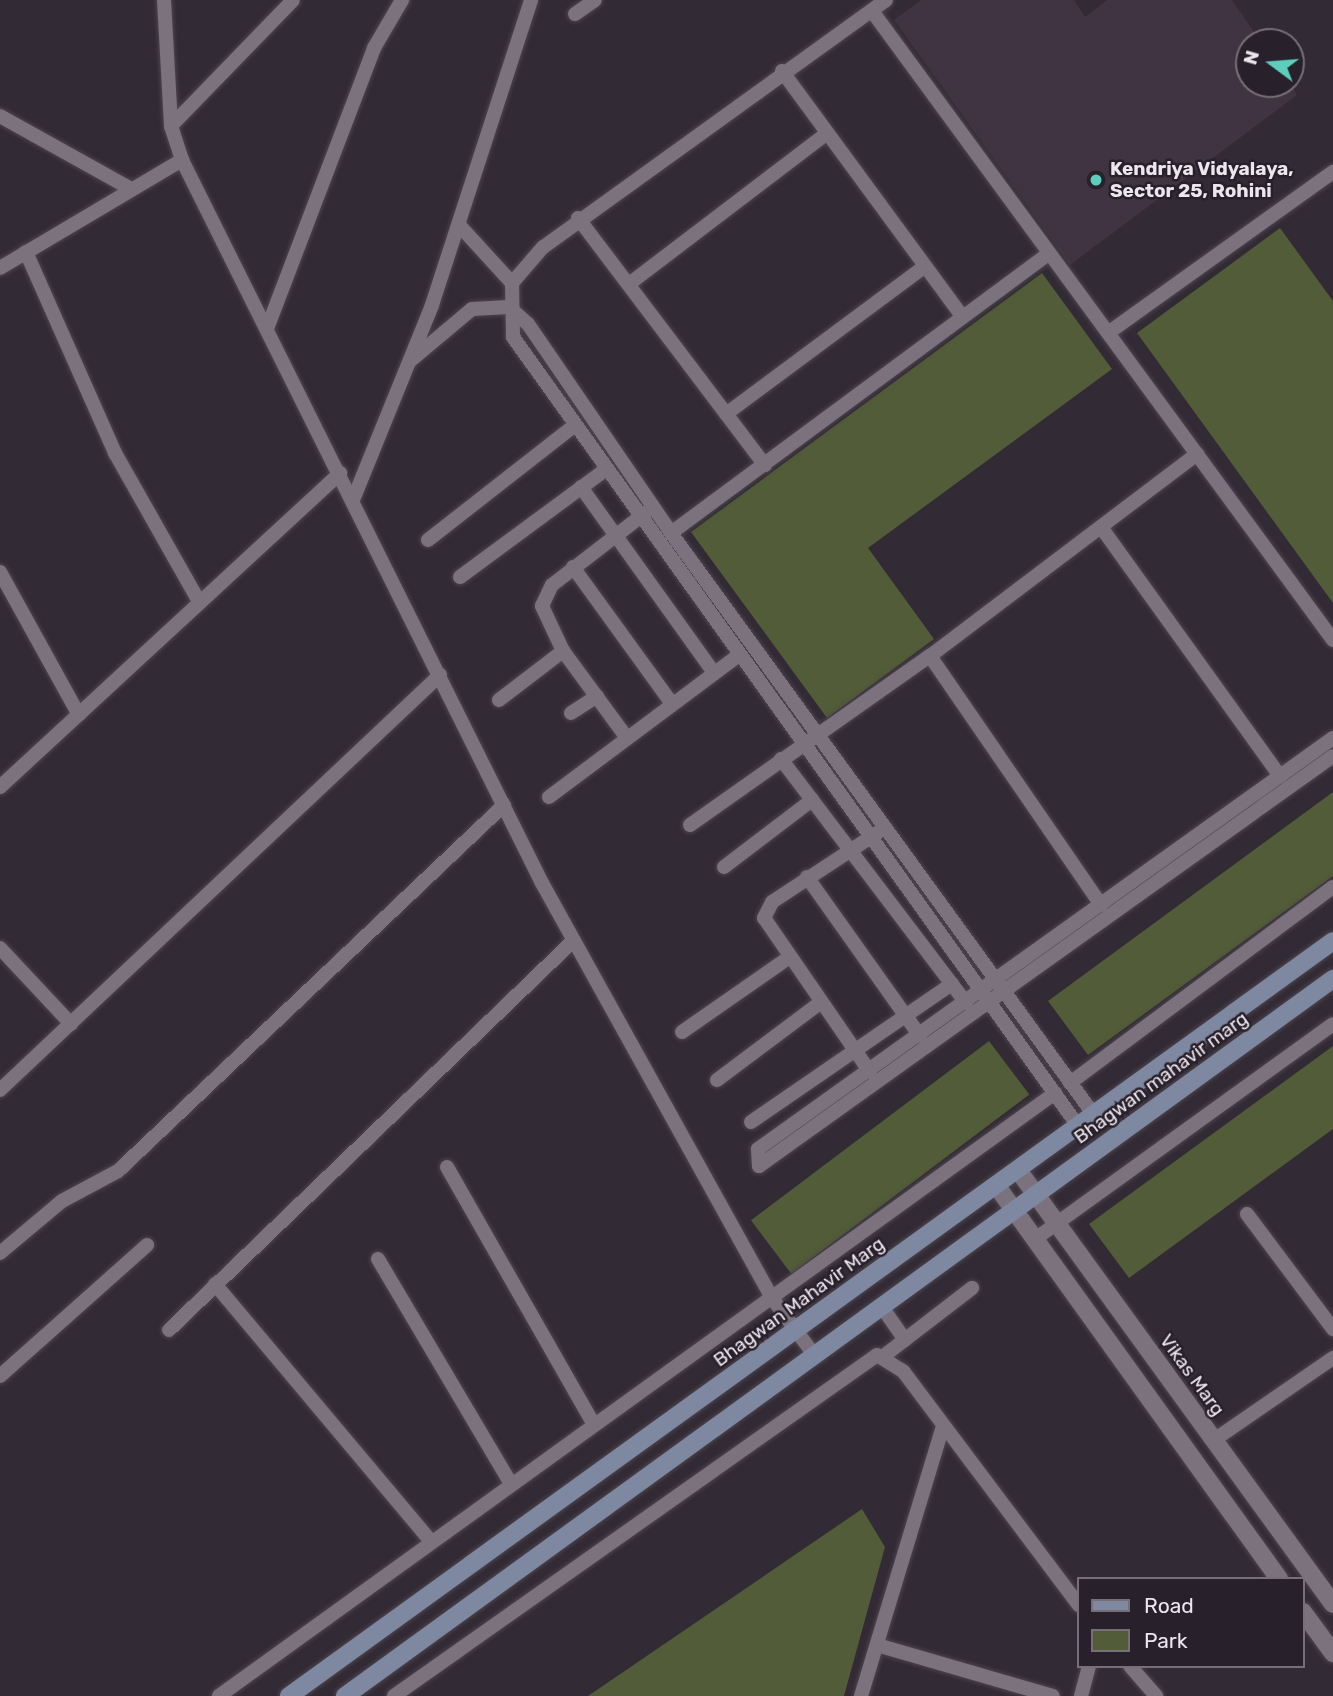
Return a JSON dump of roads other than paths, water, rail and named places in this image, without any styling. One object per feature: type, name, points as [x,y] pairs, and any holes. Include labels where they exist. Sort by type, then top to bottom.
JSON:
[{"type":"main road","name":"Bhagwan Mahavir Marg","points":[[289,1696],[1333,941]]},
{"type":"main road","name":"Bhagwan mahavir marg","points":[[1014,1211],[1333,979]]},
{"type":"main road","points":[[345,1696],[1014,1211]]},
{"type":"street","points":[[164,0],[171,126],[182,160],[268,326],[573,941],[772,1297],[815,1356]]},
{"type":"street","points":[[171,126],[293,0]]},
{"type":"street","points":[[268,326],[374,48],[401,0]]},
{"type":"street","points":[[353,500],[410,361],[459,225],[531,0]]},
{"type":"street","points":[[575,14],[595,0]]},
{"type":"street","points":[[886,0],[782,71],[578,218],[512,284],[509,307],[513,337],[638,517],[801,743],[877,833],[1000,988],[1094,1115]]},
{"type":"street","points":[[872,10],[1333,640]]},
{"type":"street","points":[[782,71],[963,317]]},
{"type":"street","points":[[0,116],[131,189]]},
{"type":"street","points":[[629,284],[826,134]]},
{"type":"street","points":[[0,268],[182,160]]},
{"type":"street","points":[[1108,333],[1333,172]]},
{"type":"street","points":[[578,218],[765,465]]},
{"type":"street","points":[[459,225],[512,284]]},
{"type":"street","points":[[26,252],[115,453],[200,603]]},
{"type":"street","points":[[671,533],[1049,253]]},
{"type":"street","points":[[726,414],[925,266]]},
{"type":"street","points":[[410,361],[472,309],[509,307],[528,324],[653,508],[817,736],[877,833],[986,997],[1079,1126]]},
{"type":"street","points":[[428,540],[574,426]]},
{"type":"street","points":[[690,825],[801,743],[817,736],[930,656],[1197,454]]},
{"type":"street","points":[[460,577],[605,470]]},
{"type":"street","points":[[0,787],[340,473]]},
{"type":"street","points":[[581,487],[714,673]]},
{"type":"street","points":[[627,738],[563,650],[542,606],[552,585],[653,508]]},
{"type":"street","points":[[1101,527],[1280,776]]},
{"type":"street","points":[[573,567],[673,704]]},
{"type":"street","points":[[0,572],[79,715]]},
{"type":"street","points":[[499,700],[563,650]]},
{"type":"street","points":[[549,797],[739,655]]},
{"type":"street","points":[[930,656],[1101,905]]},
{"type":"street","points":[[0,1090],[440,675]]},
{"type":"street","points":[[570,713],[597,696]]},
{"type":"street","points":[[1000,988],[1101,905],[1333,738]]},
{"type":"street","points":[[986,997],[966,1003],[758,1149],[759,1166],[986,997],[1333,756]]},
{"type":"street","points":[[781,759],[966,1003]]},
{"type":"street","points":[[724,867],[811,800]]},
{"type":"street","points":[[0,1253],[62,1201],[118,1171],[504,805]]},
{"type":"street","points":[[870,1072],[788,958],[764,918],[772,902],[877,833]]},
{"type":"street","points":[[807,877],[920,1036]]},
{"type":"street","points":[[1070,1083],[1333,887]]},
{"type":"street","points":[[169,1329],[573,941]]},
{"type":"street","points":[[0,948],[71,1024]]},
{"type":"street","points":[[682,1032],[788,958]]},
{"type":"street","points":[[751,1122],[952,984]]},
{"type":"street","points":[[717,1080],[820,1003]]},
{"type":"street","points":[[1035,1239],[1333,1024]]},
{"type":"street","points":[[219,1696],[1055,1093]]},
{"type":"street","points":[[447,1167],[594,1425]]},
{"type":"street","name":"Vikas Marg","points":[[1017,1170],[1333,1604]]},
{"type":"street","points":[[996,1185],[1278,1577]]},
{"type":"street","points":[[1247,1214],[1333,1329]]},
{"type":"street","points":[[0,1376],[146,1245]]},
{"type":"street","points":[[377,1259],[511,1484]]},
{"type":"street","points":[[215,1284],[431,1541]]},
{"type":"street","points":[[394,1696],[856,1364],[885,1355],[972,1288]]},
{"type":"street","points":[[882,1307],[905,1340]]},
{"type":"street","points":[[885,1355],[943,1426],[1078,1604]]},
{"type":"street","points":[[1214,1440],[1333,1358]]},
{"type":"street","points":[[861,1696],[943,1426]]},
{"type":"street","points":[[1305,1615],[1333,1653]]},
{"type":"street","points":[[877,1645],[1053,1696]]},
{"type":"street","points":[[1081,1696],[1088,1668]]},
{"type":"street","points":[[1132,1668],[1156,1696]]},
{"type":"place","name":"Kendriya Vidyalaya, Sector 25, Rohini","points":[[1096,180]]}]
